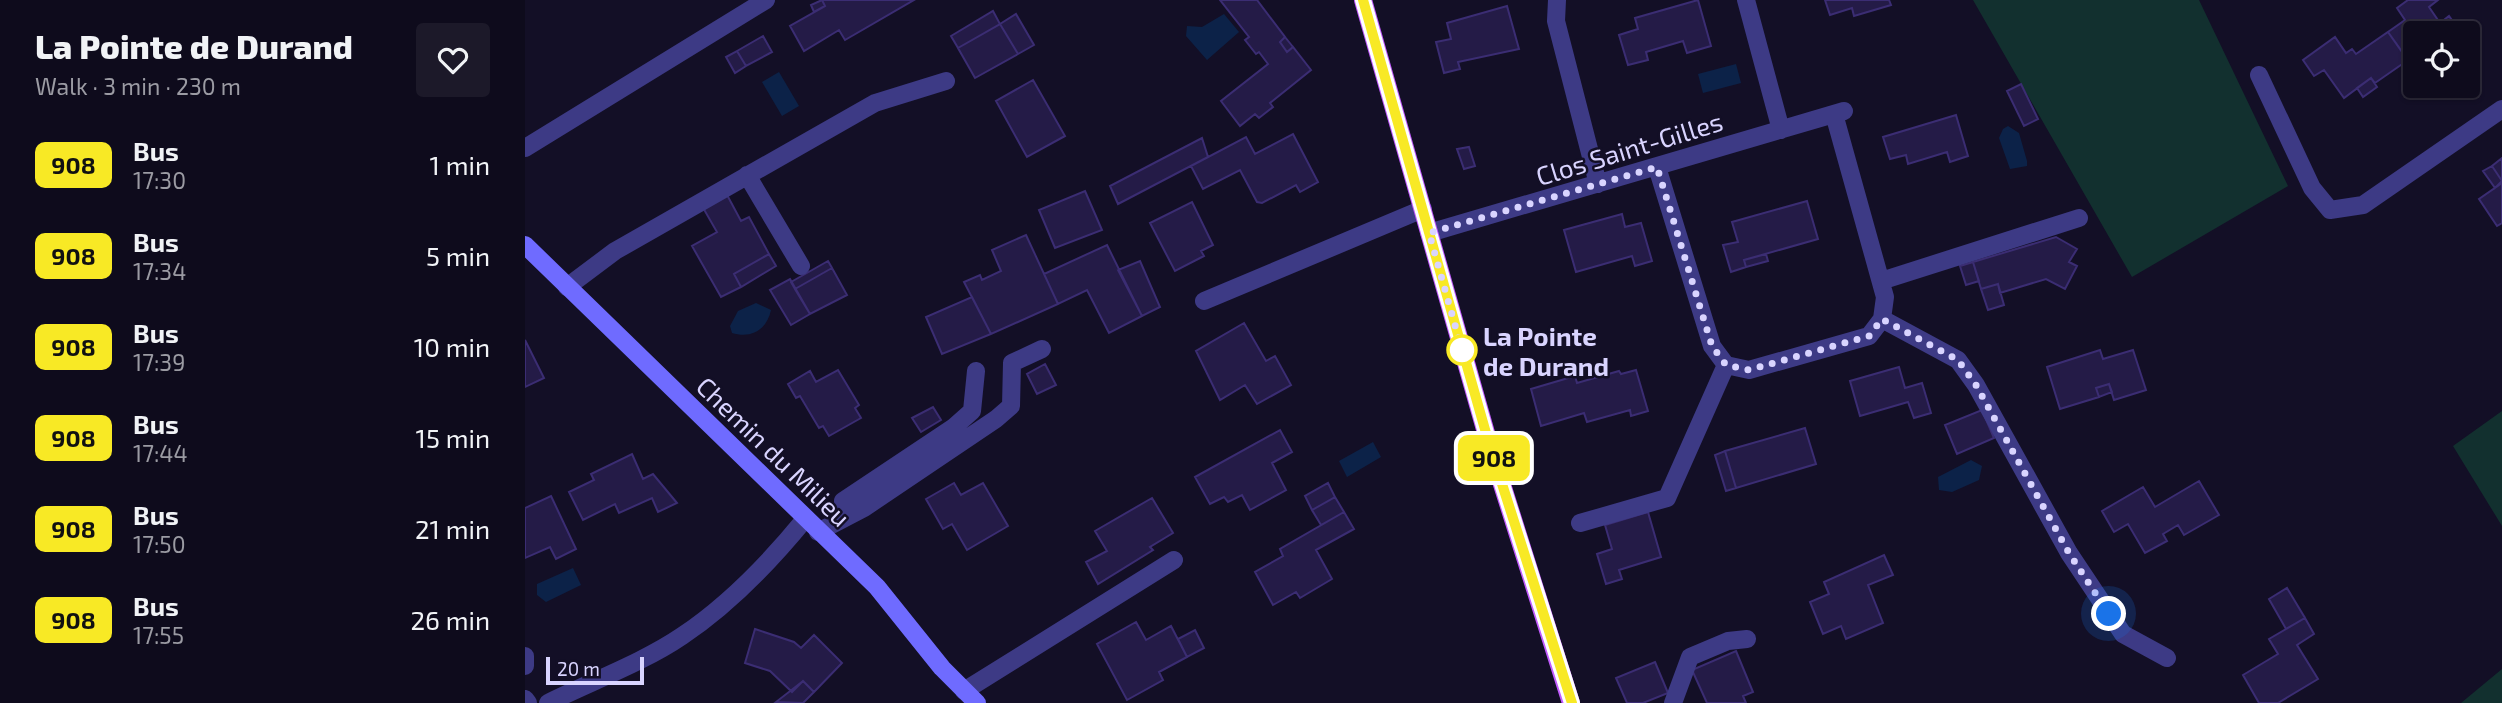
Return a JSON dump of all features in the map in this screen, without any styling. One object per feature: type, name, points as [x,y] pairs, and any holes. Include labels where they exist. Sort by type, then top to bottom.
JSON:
[{"type":"main road","points":[[1363,0],[1488,440],[1571,703]]},
{"type":"street","name":"Chemin du Milieu","points":[[525,245],[877,587],[970,697]]},
{"type":"lane","points":[[525,148],[766,0]]},
{"type":"lane","points":[[1557,0],[1556,21],[1598,184]]},
{"type":"lane","points":[[1746,0],[1781,130]]},
{"type":"lane","points":[[2259,75],[2312,188],[2330,211],[2363,205],[2502,109]]},
{"type":"lane","points":[[568,286],[615,251],[875,103],[946,81]]},
{"type":"lane","name":"Clos Saint-Gilles","points":[[1429,233],[1839,113],[1881,281]]},
{"type":"lane","points":[[1657,167],[1712,346],[1726,365],[1749,370],[1869,336],[1882,319],[1885,298],[1881,281],[2078,218]]},
{"type":"lane","points":[[747,175],[801,266]]},
{"type":"lane","points":[[1204,301],[1423,209]]},
{"type":"lane","points":[[1882,319],[1958,360],[1976,385],[2069,553],[2123,634],[2167,658]]},
{"type":"lane","points":[[818,532],[865,508],[1004,413],[1011,407],[1012,363],[1042,349]]},
{"type":"lane","points":[[1580,523],[1667,498],[1726,365]]},
{"type":"lane","points":[[843,519],[843,501],[954,427],[972,411],[976,371]]},
{"type":"lane","points":[[548,703],[681,638],[768,564],[805,519]]},
{"type":"lane","points":[[970,697],[1174,560]]},
{"type":"lane","points":[[1674,703],[1690,657],[1728,641],[1747,639]]},
{"type":"lane","points":[[525,656],[525,666]]},
{"type":"green space","points":[[1973,0],[2199,0],[2288,186],[2132,277]]},
{"type":"green space","points":[[2502,411],[2502,526],[2453,446]]},
{"type":"green space","points":[[2502,669],[2502,703],[2461,703]]},
{"type":"water","points":[[1224,14],[1239,32],[1207,60],[1186,36],[1187,26],[1202,27]]},
{"type":"water","points":[[1736,64],[1741,83],[1703,93],[1698,74]]},
{"type":"water","points":[[779,72],[799,106],[782,116],[762,82]]},
{"type":"water","points":[[2008,126],[2019,133],[2027,166],[2010,169],[1999,138],[2003,129]]},
{"type":"water","points":[[756,303],[771,310],[762,327],[746,335],[732,333],[730,326],[738,311]]},
{"type":"water","points":[[1373,442],[1381,457],[1347,477],[1339,461]]},
{"type":"water","points":[[1971,460],[1982,466],[1979,480],[1952,492],[1939,490],[1938,477]]},
{"type":"water","points":[[573,568],[581,585],[546,602],[537,595],[537,584]]},
{"type":"building","points":[[822,0],[914,0],[845,40],[839,30],[804,51],[790,26],[825,6]]},
{"type":"building","points":[[822,0],[825,6],[814,12],[811,5]]},
{"type":"building","points":[[1220,0],[1257,0],[1285,37],[1280,42],[1287,52],[1293,47],[1311,70],[1270,103],[1273,107],[1259,118],[1255,114],[1240,126],[1221,101],[1268,64],[1245,40],[1249,37]]},
{"type":"building","points":[[1698,0],[1711,46],[1687,53],[1683,41],[1646,52],[1648,60],[1628,65],[1619,35],[1638,29],[1635,18]]},
{"type":"building","points":[[1825,0],[1889,0],[1891,5],[1854,16],[1852,8],[1830,15]]},
{"type":"building","points":[[2408,0],[2438,0],[2429,7],[2439,21],[2404,21],[2397,8]]},
{"type":"building","points":[[1507,6],[1519,49],[1458,62],[1460,69],[1444,73],[1436,42],[1451,39],[1447,23]]},
{"type":"building","points":[[993,11],[1000,24],[958,48],[951,36]]},
{"type":"building","points":[[1016,14],[1034,45],[1018,54],[1000,24]]},
{"type":"building","points":[[2403,21],[2403,53],[2388,32]]},
{"type":"building","points":[[1000,24],[1018,54],[975,78],[958,48]]},
{"type":"building","points":[[2388,32],[2403,53],[2403,63],[2375,83],[2371,78],[2344,98],[2324,70],[2314,76],[2303,60],[2335,37],[2346,53],[2352,49],[2356,54]]},
{"type":"building","points":[[763,36],[772,52],[746,66],[737,51]]},
{"type":"building","points":[[1285,37],[1293,47],[1287,52],[1280,42]]},
{"type":"building","points":[[737,51],[746,66],[735,73],[726,57]]},
{"type":"building","points":[[2371,78],[2377,87],[2363,97],[2357,88]]},
{"type":"building","points":[[1033,80],[1065,136],[1027,157],[996,101]]},
{"type":"building","points":[[2021,84],[2038,119],[2024,126],[2007,91]]},
{"type":"building","points":[[1956,115],[1968,156],[1950,162],[1947,152],[1908,164],[1906,155],[1890,159],[1883,137]]},
{"type":"building","points":[[1293,134],[1318,182],[1300,192],[1296,185],[1262,203],[1257,202],[1240,170],[1203,189],[1191,166],[1246,137],[1255,154]]},
{"type":"building","points":[[1202,138],[1208,157],[1118,204],[1110,186]]},
{"type":"building","points":[[1469,147],[1475,166],[1464,169],[1457,149]]},
{"type":"building","points":[[2502,158],[2502,181],[2492,166]]},
{"type":"building","points":[[2492,166],[2502,181],[2495,188],[2483,171]]},
{"type":"building","points":[[2502,183],[2502,223],[2497,226],[2479,199]]},
{"type":"building","points":[[1085,191],[1102,230],[1055,248],[1039,210]]},
{"type":"building","points":[[726,193],[741,221],[749,217],[769,254],[734,274],[741,287],[721,297],[692,246],[717,232],[702,206]]},
{"type":"building","points":[[1807,201],[1818,239],[1744,260],[1746,267],[1731,272],[1723,245],[1738,242],[1732,222]]},
{"type":"building","points":[[1192,202],[1213,245],[1201,251],[1204,256],[1175,271],[1150,223]]},
{"type":"building","points":[[1622,214],[1625,227],[1641,223],[1652,261],[1635,266],[1632,256],[1576,272],[1564,230]]},
{"type":"building","points":[[1026,235],[1058,304],[991,334],[964,282],[980,275],[982,280],[1001,271],[992,250]]},
{"type":"building","points":[[2056,237],[2077,249],[2069,262],[2077,266],[2065,289],[2046,279],[2000,293],[1998,284],[1981,289],[1973,262]]},
{"type":"building","points":[[1107,245],[1142,316],[1109,333],[1087,290],[1058,304],[1044,274]]},
{"type":"building","points":[[769,254],[776,266],[741,287],[734,274]]},
{"type":"building","points":[[1766,254],[1768,261],[1746,267],[1744,260]]},
{"type":"building","points":[[828,261],[832,268],[795,289],[791,282]]},
{"type":"building","points":[[1140,261],[1160,307],[1142,316],[1118,270]]},
{"type":"building","points":[[1973,262],[1979,281],[1966,285],[1960,266]]},
{"type":"building","points":[[832,268],[847,295],[810,314],[795,289]]},
{"type":"building","points":[[790,279],[810,314],[791,325],[770,290]]},
{"type":"building","points":[[1998,284],[2004,305],[1988,310],[1981,289]]},
{"type":"building","points":[[972,297],[991,334],[942,354],[926,317]]},
{"type":"building","points":[[1244,323],[1266,361],[1275,356],[1291,385],[1257,404],[1245,385],[1220,400],[1196,351]]},
{"type":"building","points":[[525,340],[544,378],[525,387]]},
{"type":"building","points":[[2100,350],[2103,359],[2133,350],[2146,390],[2114,400],[2109,384],[2096,388],[2099,397],[2060,409],[2047,367]]},
{"type":"building","points":[[1045,364],[1056,385],[1037,394],[1027,374]]},
{"type":"building","points":[[1899,367],[1905,388],[1922,383],[1931,413],[1914,418],[1908,402],[1860,416],[1850,381]]},
{"type":"building","points":[[838,370],[859,405],[855,408],[861,418],[829,436],[823,426],[819,428],[800,396],[796,398],[788,384],[810,371],[816,382]]},
{"type":"building","points":[[1636,370],[1648,411],[1631,416],[1630,410],[1587,422],[1584,413],[1541,426],[1531,389],[1575,376],[1577,383],[1619,371],[1621,374]]},
{"type":"building","points":[[2109,384],[2112,392],[2099,397],[2096,388]]},
{"type":"building","points":[[933,407],[941,420],[921,432],[912,418]]},
{"type":"building","points":[[1982,410],[1994,438],[1957,454],[1945,425]]},
{"type":"building","points":[[1805,428],[1816,464],[1736,488],[1725,451]]},
{"type":"building","points":[[1280,430],[1292,452],[1272,463],[1286,490],[1250,510],[1242,495],[1228,502],[1224,497],[1210,504],[1195,477]]},
{"type":"building","points":[[1725,451],[1736,488],[1726,491],[1715,455]]},
{"type":"building","points":[[632,454],[643,479],[653,474],[677,503],[658,512],[652,498],[619,513],[615,504],[583,520],[569,492],[594,480],[591,474]]},
{"type":"building","points":[[2199,481],[2219,515],[2184,535],[2178,525],[2163,534],[2167,541],[2145,553],[2128,524],[2114,532],[2102,511],[2143,487],[2155,507]]},
{"type":"building","points":[[954,483],[961,495],[983,483],[1008,526],[967,550],[952,524],[943,529],[926,499]]},
{"type":"building","points":[[1328,483],[1335,497],[1312,510],[1305,496]]},
{"type":"building","points":[[551,496],[576,549],[556,559],[550,547],[525,558],[525,508]]},
{"type":"building","points":[[1335,497],[1344,512],[1321,525],[1312,510]]},
{"type":"building","points":[[1152,498],[1173,533],[1150,547],[1153,550],[1098,584],[1086,562],[1107,551],[1095,531]]},
{"type":"building","points":[[1344,512],[1354,529],[1316,550],[1332,579],[1300,598],[1296,592],[1273,605],[1255,572],[1283,556],[1280,549]]},
{"type":"building","points":[[1648,512],[1661,557],[1619,570],[1622,579],[1606,584],[1597,554],[1612,549],[1605,525]]},
{"type":"building","points":[[1884,555],[1893,575],[1868,585],[1883,623],[1846,639],[1841,626],[1823,634],[1810,602],[1829,594],[1824,582]]},
{"type":"building","points":[[2287,588],[2305,618],[2286,629],[2269,599]]},
{"type":"building","points":[[2305,618],[2314,634],[2297,645],[2318,679],[2278,703],[2259,703],[2243,675],[2278,654],[2269,639]]},
{"type":"building","points":[[1136,622],[1146,640],[1171,626],[1187,657],[1159,672],[1163,680],[1127,700],[1097,644]]},
{"type":"building","points":[[755,629],[794,642],[801,648],[814,635],[842,663],[814,692],[803,681],[792,692],[770,671],[745,663]]},
{"type":"building","points":[[1195,630],[1204,648],[1187,657],[1178,639]]},
{"type":"building","points":[[1736,651],[1753,692],[1743,696],[1746,703],[1707,703],[1692,670]]},
{"type":"building","points":[[1655,662],[1668,693],[1643,703],[1627,703],[1616,678]]},
{"type":"building","points":[[803,681],[814,692],[803,703],[776,702]]},
{"type":"bus line","name":"908","points":[[1363,0],[1488,440],[1572,703]]},
{"type":"place","name":"La Pointe de Durand","points":[[1462,350]]},
{"type":"route","points":[[1462,350],[1429,233],[1657,167],[1712,346],[1726,365],[1749,370],[1869,336],[1882,319],[1958,360],[1976,385],[2069,553],[2109,614]]}]
